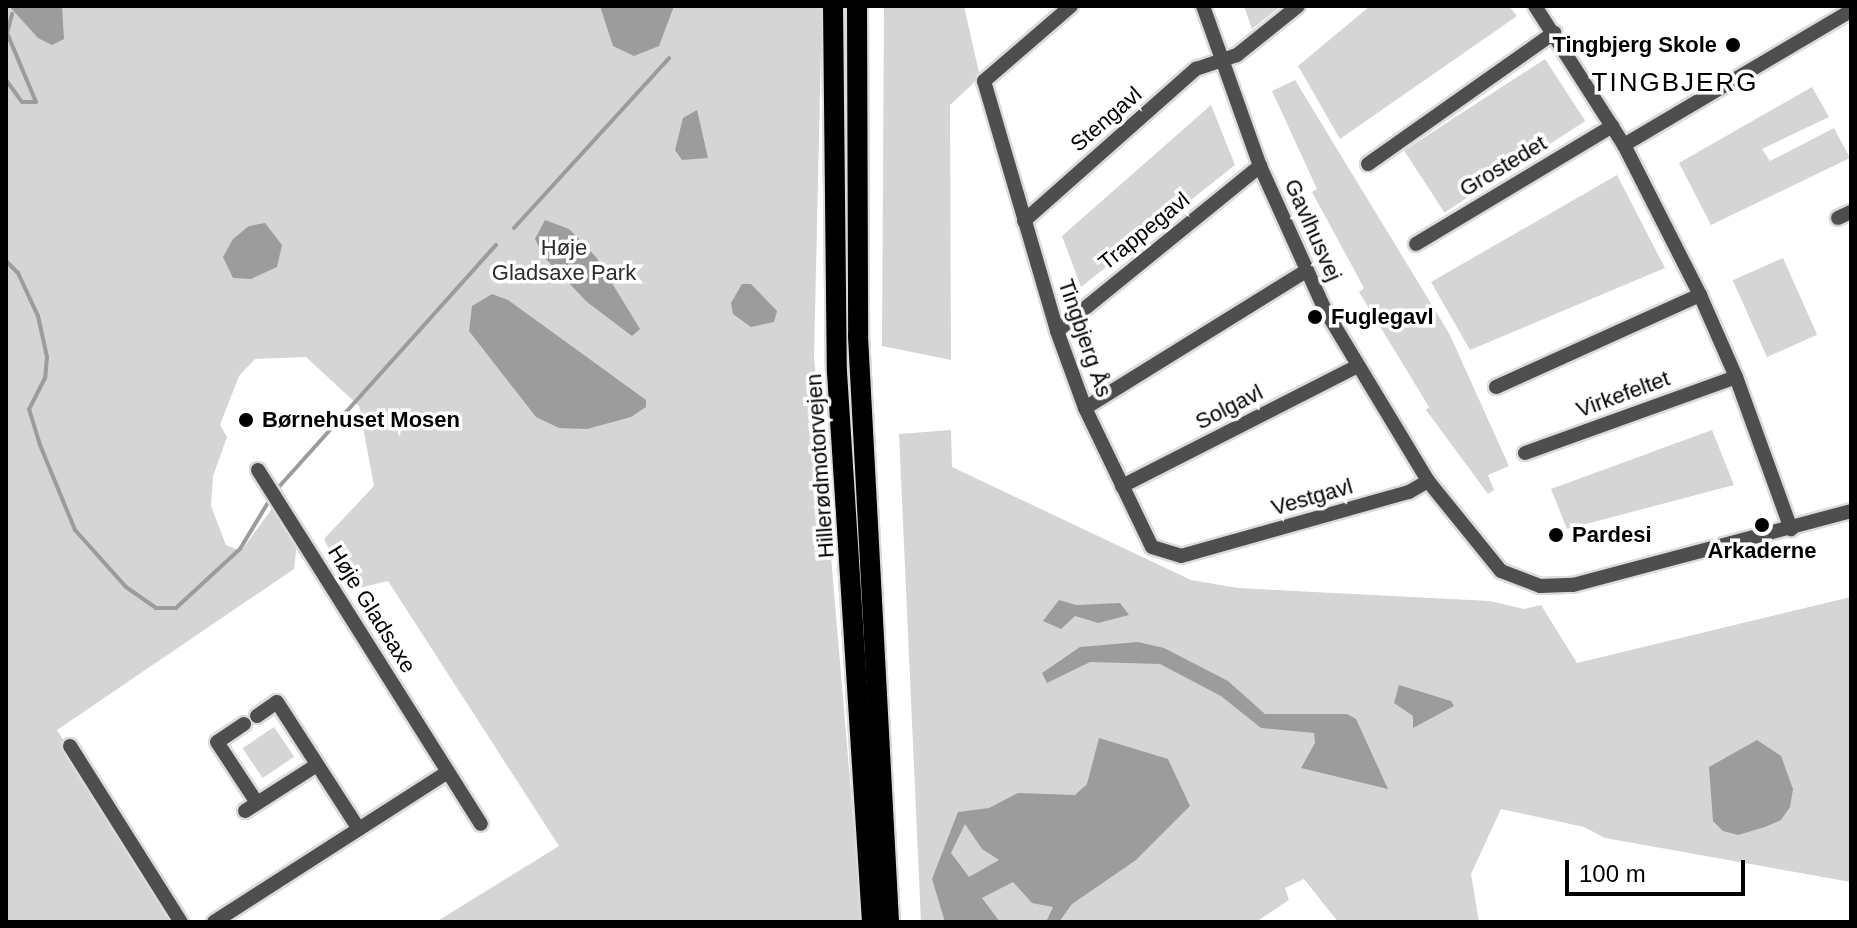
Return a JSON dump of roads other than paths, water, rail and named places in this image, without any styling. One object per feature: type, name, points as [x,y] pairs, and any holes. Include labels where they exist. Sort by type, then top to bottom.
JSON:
[{"type":"highway","name":"Hillerødmotorvejen","points":[[833,6],[837,372],[872,922]]},
{"type":"highway","name":"Hillerødmotorvejen","points":[[857,6],[858,336],[889,922]]},
{"type":"street","name":"Tingbjerg Ås","points":[[1071,6],[984,81],[1057,331],[1085,408],[1122,486],[1160,553],[1181,556],[1205,550]]},
{"type":"street","name":"Gavlhusvej","points":[[1203,6],[1260,166],[1306,271],[1356,367],[1428,481],[1501,571],[1540,586],[1573,585],[1791,529]]},
{"type":"street","name":"Stengavl","points":[[1024,221],[1196,69],[1237,55],[1298,6]]},
{"type":"street","points":[[1535,6],[1624,145],[1700,295],[1736,377],[1791,529],[1851,511]]},
{"type":"street","points":[[1624,145],[1851,11]]},
{"type":"street","points":[[1368,164],[1554,33]]},
{"type":"street","name":"Grostedet","points":[[1416,244],[1612,126]]},
{"type":"street","name":"Trappegavl","points":[[1057,331],[1260,166]]},
{"type":"street","points":[[1085,408],[1306,271]]},
{"type":"street","points":[[1496,387],[1700,295]]},
{"type":"street","name":"Solgavl","points":[[1122,486],[1356,367]]},
{"type":"street","name":"Virkefeltet","points":[[1525,453],[1736,377]]},
{"type":"street","name":"Høje Gladsaxe","points":[[258,470],[481,824]]},
{"type":"street","name":"Vestgavl","points":[[1205,550],[1409,492],[1428,481]]},
{"type":"street","points":[[317,765],[251,807],[217,742],[277,702],[359,829]]},
{"type":"street","points":[[70,746],[181,922]]},
{"type":"street","points":[[214,922],[448,772]]},
{"type":"waterway","points":[[6,80],[22,102],[36,102],[7,33],[12,14]]},
{"type":"waterway","points":[[514,228],[669,58]]},
{"type":"waterway","points":[[277,489],[496,245]]},
{"type":"waterway","points":[[6,261],[18,273],[38,316],[47,357],[45,378],[29,409],[40,445],[75,530],[126,587],[156,608],[176,608],[240,549],[269,501]]},
{"type":"place","name":"Tingbjerg Skole","points":[[1733,45]]},
{"type":"place","name":"Fuglegavl","points":[[1315,317]]},
{"type":"place","name":"Børnehuset Mosen","points":[[246,420]]},
{"type":"place","name":"Arkaderne","points":[[1762,525]]},
{"type":"place","name":"Pardesi","points":[[1556,535]]},
{"type":"district","name":"TINGBJERG","points":[[1675,83]]},
{"type":"park label","name":"Høje Gladsaxe Park","points":[[564,260]]}]
